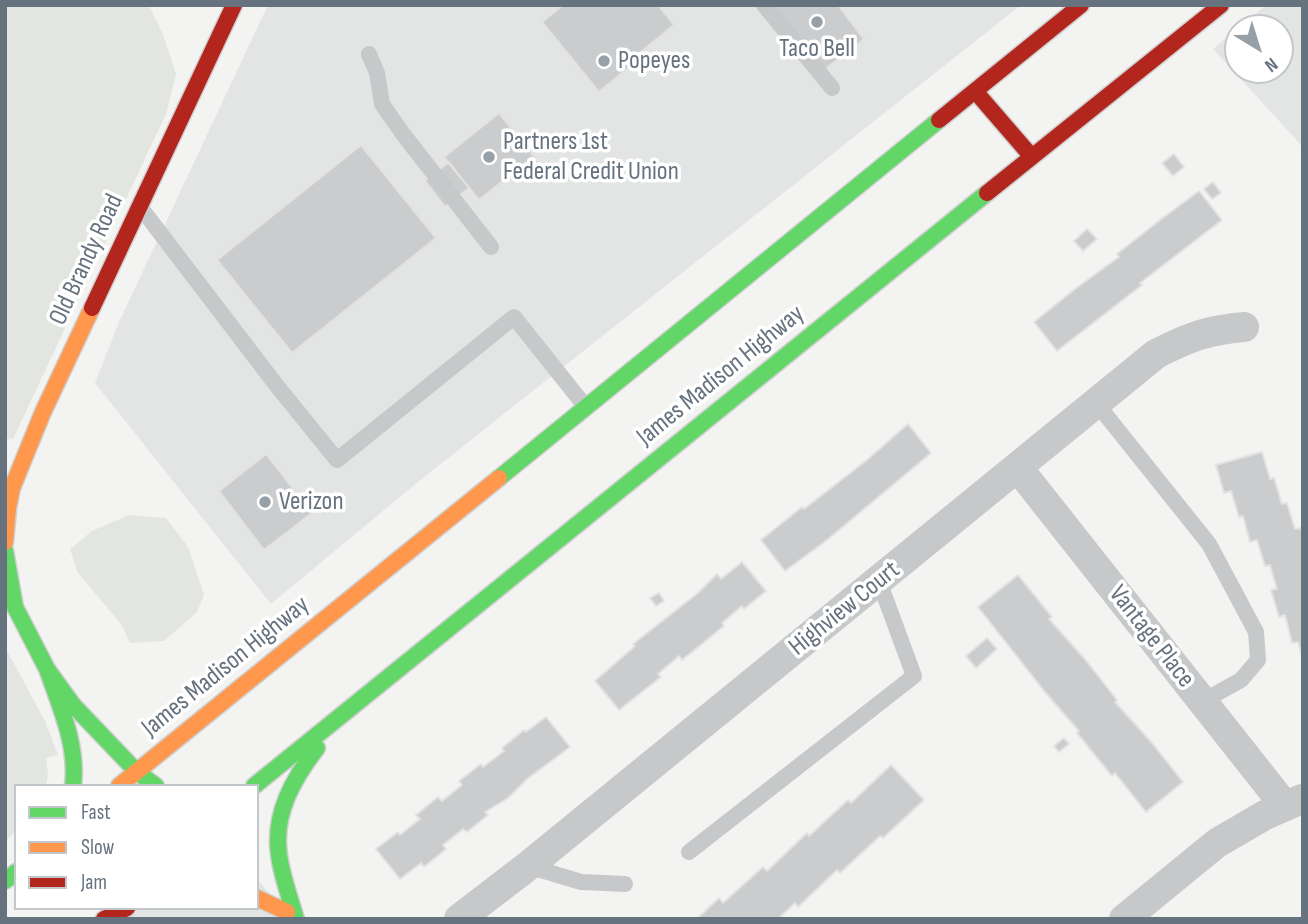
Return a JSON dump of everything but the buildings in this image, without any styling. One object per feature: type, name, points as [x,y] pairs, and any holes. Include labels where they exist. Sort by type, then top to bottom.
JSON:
[{"type":"main road","name":"James Madison Highway","points":[[121,784],[1082,5]]},
{"type":"main road","name":"James Madison Highway","points":[[256,784],[1221,5]]},
{"type":"main road","name":"Old Brandy Road","points":[[5,542],[12,488],[43,412],[227,11]]},
{"type":"main road","points":[[975,91],[1032,158]]},
{"type":"main road","points":[[5,551],[15,607],[47,669],[73,705],[136,771],[153,784]]},
{"type":"main road","points":[[47,669],[72,746],[75,763],[73,784]]},
{"type":"main road","points":[[292,916],[278,842],[281,813],[302,767],[345,711]]},
{"type":"main road","points":[[261,892],[292,916]]},
{"type":"main road","points":[[104,919],[123,910]]},
{"type":"street","name":"Highview Court","points":[[458,919],[528,866],[1156,354],[1186,339],[1218,329],[1244,327]]},
{"type":"street","name":"Vantage Place","points":[[1018,468],[1203,701],[1294,802]]},
{"type":"street","points":[[1124,919],[1217,843],[1265,815],[1294,802]]},
{"type":"lane","points":[[764,5],[832,88]]},
{"type":"lane","points":[[369,54],[377,73],[382,104],[491,247]]},
{"type":"lane","points":[[139,206],[337,460],[514,317],[585,406]]},
{"type":"lane","points":[[1097,404],[1209,544],[1256,632],[1258,660],[1241,680],[1203,701]]},
{"type":"lane","points":[[689,852],[914,677],[879,581]]},
{"type":"lane","points":[[528,866],[581,882],[625,884]]},
{"type":"shaded area","points":[[5,5],[149,5],[164,37],[176,74],[166,114],[13,439],[5,438]]},
{"type":"shaded area","points":[[268,5],[1021,5],[419,481],[271,604],[95,383],[119,322]]},
{"type":"shaded area","points":[[1266,5],[1303,5],[1303,147],[1245,84],[1294,84],[1294,14],[1255,14]]},
{"type":"shaded area","points":[[1224,40],[1224,61],[1213,49]]},
{"type":"shaded area","points":[[129,515],[166,518],[188,547],[204,595],[197,612],[164,641],[130,643],[122,625],[78,573],[70,549],[92,531]]},
{"type":"shaded area","points":[[5,647],[45,721],[58,755],[46,758],[46,784],[14,784],[14,833],[5,841]]},
{"type":"shaded area","points":[[259,881],[292,919],[92,919],[102,910],[259,910]]},
{"type":"traffic: fast","points":[[499,478],[939,120]]},
{"type":"traffic: fast","points":[[256,784],[987,193]]},
{"type":"traffic: fast","points":[[5,551],[15,607],[47,669],[73,705],[136,771],[153,784]]},
{"type":"traffic: fast","points":[[47,669],[70,741],[73,784]]},
{"type":"traffic: fast","points":[[296,919],[280,863],[279,825],[293,785],[317,748]]},
{"type":"traffic: fast","points":[[5,881],[14,874]]},
{"type":"traffic: slow","points":[[5,542],[12,488],[43,412],[92,308]]},
{"type":"traffic: slow","points":[[121,784],[499,478]]},
{"type":"traffic: slow","points":[[259,899],[287,912]]},
{"type":"traffic: jam","points":[[92,308],[234,5]]},
{"type":"traffic: jam","points":[[939,120],[1081,5]]},
{"type":"traffic: jam","points":[[987,193],[1221,5]]},
{"type":"traffic: jam","points":[[975,91],[1032,157]]},
{"type":"traffic: jam","points":[[104,919],[123,910]]},
{"type":"place","name":"Taco Bell","points":[[817,22]]},
{"type":"place","name":"Popeyes","points":[[604,61]]},
{"type":"place","name":"Partners 1st Federal Credit Union","points":[[489,157]]},
{"type":"place","name":"Verizon","points":[[265,502]]}]
